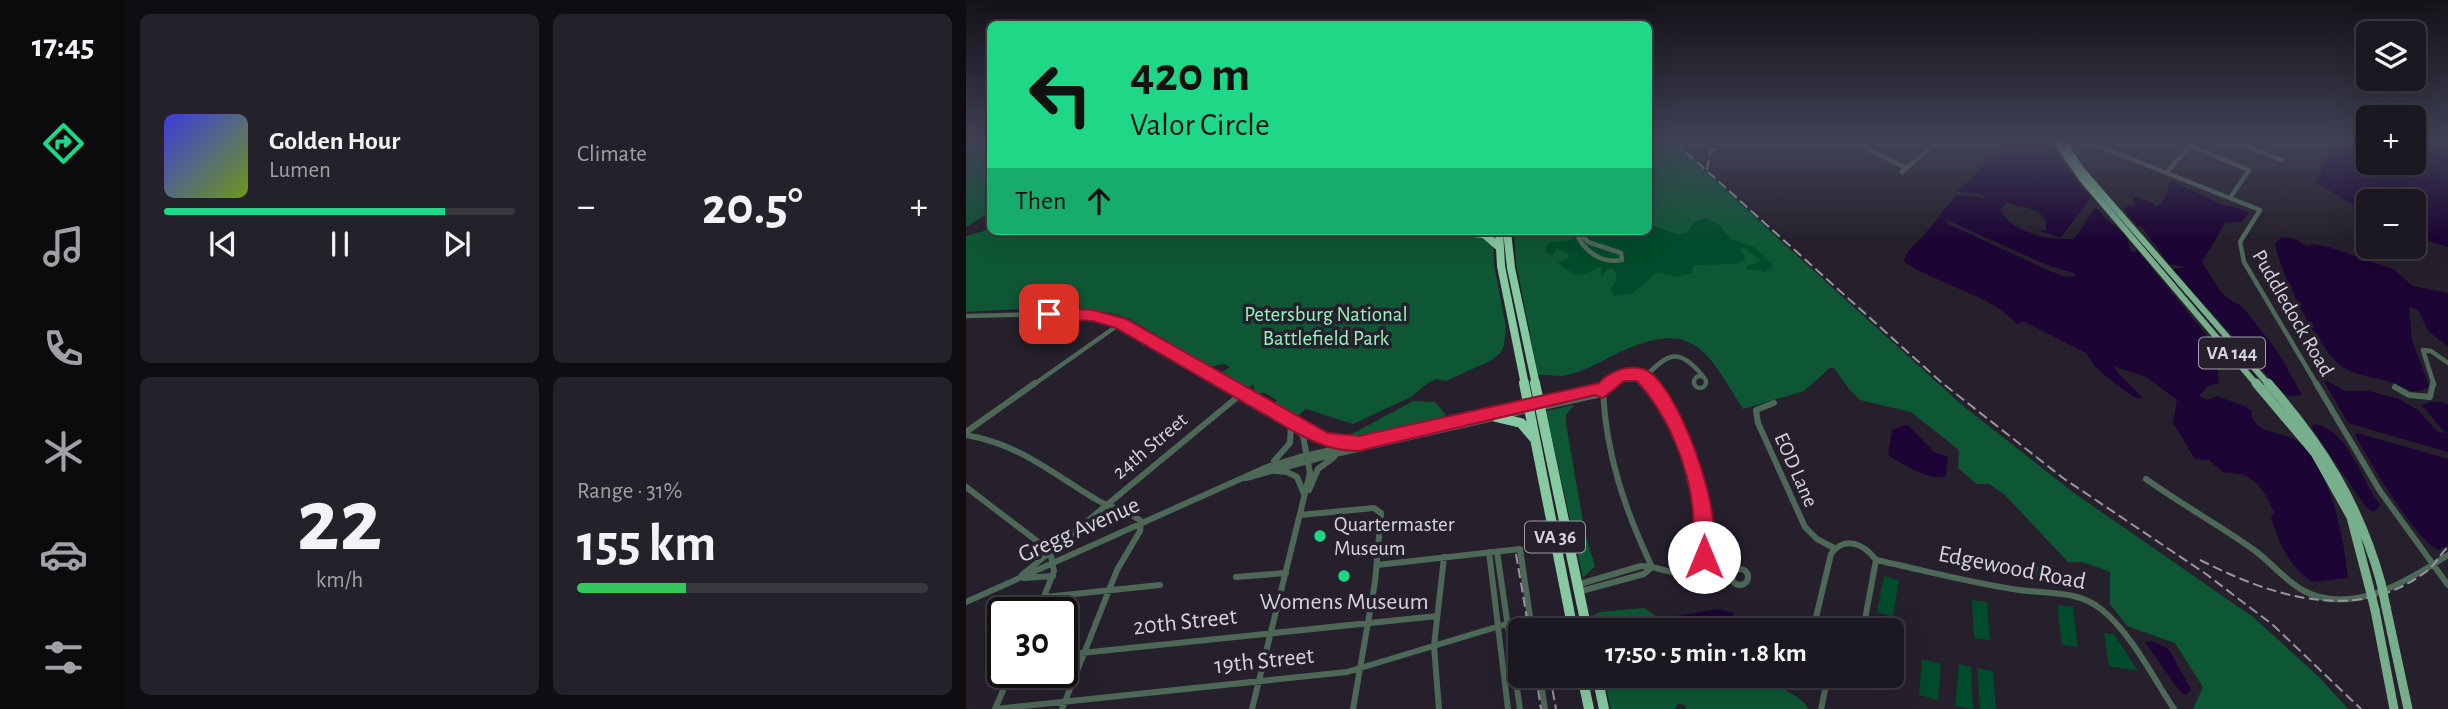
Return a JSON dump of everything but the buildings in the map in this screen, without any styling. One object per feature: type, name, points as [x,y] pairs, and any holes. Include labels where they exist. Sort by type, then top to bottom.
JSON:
[{"type":"highway","points":[[1491,235],[1499,248]]},
{"type":"highway","name":"VA 36","points":[[1499,235],[1499,248],[1534,406],[1584,618]]},
{"type":"highway","name":"VA 36","points":[[1508,235],[1534,406],[1536,444],[1571,618]]},
{"type":"highway","points":[[1496,417],[1521,423],[1536,444]]},
{"type":"highway","points":[[1585,688],[1589,709]]},
{"type":"highway","points":[[1600,688],[1604,709]]},
{"type":"main road","name":"VA 144","points":[[2079,174],[2315,453],[2335,485],[2351,517],[2375,610],[2394,709]]},
{"type":"main road","name":"VA 144","points":[[2087,174],[2321,447],[2360,512],[2373,547],[2408,709]]},
{"type":"street","name":"Puddledock Road","points":[[2169,174],[2260,210],[2240,242],[2244,262],[2380,491],[2448,585]]},
{"type":"street","points":[[2230,198],[2246,174]]},
{"type":"street","points":[[1579,235],[1584,247],[1610,262],[1618,262],[1622,258],[1619,253],[1590,242],[1582,235]]},
{"type":"street","points":[[1584,247],[1590,242]]},
{"type":"street","points":[[966,316],[1093,316],[1121,323],[1241,394],[1330,442],[1359,443]]},
{"type":"street","points":[[966,433],[1121,323]]},
{"type":"street","points":[[2395,387],[2409,395],[2430,397],[2434,386],[2423,351],[2431,351],[2448,363]]},
{"type":"street","points":[[1646,377],[1660,361],[1675,355],[1689,359],[1702,375]]},
{"type":"street","points":[[1534,406],[1597,395],[1611,381],[1625,374],[1646,377],[1671,415],[1693,468],[1704,527],[1704,557],[1694,569],[1670,574],[1652,567],[1624,509],[1613,474],[1606,440],[1603,391]]},
{"type":"street","name":"24th Street","points":[[1017,579],[1241,394]]},
{"type":"street","name":"EOD Lane","points":[[1774,403],[1756,411],[1758,423],[1805,527],[1817,539],[1834,548]]},
{"type":"street","name":"Gregg Avenue","points":[[1208,493],[1309,457],[1345,452],[1534,406]]},
{"type":"street","name":"Gregg Avenue","points":[[966,602],[1267,467],[1359,443],[1534,406]]},
{"type":"street","points":[[1252,709],[1310,472],[1303,436],[1291,422]]},
{"type":"street","points":[[1267,467],[1280,457],[1290,443],[1291,422]]},
{"type":"street","points":[[966,433],[1024,450],[1107,505],[1136,516],[1142,523],[1140,531],[1121,561],[1063,705]]},
{"type":"street","points":[[1303,502],[1318,469],[1326,461],[1345,452]]},
{"type":"street","points":[[1261,473],[1283,471],[1297,477],[1303,488],[1303,502]]},
{"type":"street","points":[[2146,479],[2267,559],[2298,587],[2315,597],[2331,600],[2380,593],[2448,555]]},
{"type":"street","points":[[966,487],[1051,551],[1054,562],[1053,576],[1045,597],[1160,585]]},
{"type":"street","points":[[1300,515],[1374,508],[1380,510],[1377,565],[1353,709]]},
{"type":"street","name":"Edgewood Road","points":[[1834,548],[1839,544],[1855,542],[1864,546],[1876,560],[1985,583],[2063,593],[2088,601],[2101,608],[2122,630],[2174,709]]},
{"type":"street","points":[[1816,618],[1834,548]]},
{"type":"street","points":[[1377,565],[1520,549],[1530,617]]},
{"type":"street","points":[[1493,552],[1520,709]]},
{"type":"street","points":[[1493,552],[1497,628],[1508,709]]},
{"type":"street","points":[[1439,709],[1434,646],[1444,557]]},
{"type":"street","points":[[1704,557],[1732,574]]},
{"type":"street","points":[[1865,618],[1876,560]]},
{"type":"street","points":[[1566,592],[1578,588],[1585,590],[1644,574],[1652,567]]},
{"type":"street","points":[[1236,577],[1286,573]]},
{"type":"street","points":[[1017,579],[1053,576]]},
{"type":"street","name":"20th Street","points":[[1078,653],[1437,616]]},
{"type":"street","name":"19th Street","points":[[995,709],[1063,705],[1360,669],[1530,617]]},
{"type":"street","points":[[995,709],[1005,688]]},
{"type":"street","points":[[1542,688],[1545,709]]},
{"type":"street","points":[[1821,709],[1825,688]]},
{"type":"green space","points":[[966,174],[987,174],[987,214],[966,227]]},
{"type":"green space","points":[[1652,174],[1710,174],[1843,299],[1528,323],[1516,262],[1514,235],[1652,235]]},
{"type":"green space","points":[[1652,174],[1707,174],[1962,405],[2074,493],[2253,617],[2319,677],[2348,709],[2193,709],[2203,687],[2175,643],[2127,626],[2110,604],[2110,572],[2083,562],[2068,562],[2005,495],[1989,484],[1977,484],[1958,468],[1959,450],[1911,412],[1860,400],[1834,368],[1830,368],[1804,391],[1743,409],[1708,357],[1696,346],[1682,340],[1665,338],[1645,342],[1567,375],[1538,375],[1516,262],[1514,235],[1573,235],[1573,238],[1566,241],[1550,243],[1546,252],[1552,256],[1557,248],[1569,254],[1569,258],[1558,263],[1575,275],[1591,272],[1598,267],[1602,268],[1601,276],[1608,269],[1614,268],[1617,280],[1611,289],[1614,296],[1631,294],[1658,272],[1677,277],[1692,273],[1693,265],[1737,264],[1744,260],[1740,249],[1744,248],[1761,261],[1747,266],[1746,269],[1765,272],[1773,266],[1754,247],[1731,239],[1718,224],[1706,218],[1695,222],[1686,233],[1677,234],[1652,225]]},
{"type":"green space","name":"Petersburg National Battlefield Park","points":[[987,230],[987,235],[1484,235],[1493,238],[1494,265],[1506,327],[1504,346],[1492,360],[1446,381],[1436,379],[1411,397],[1353,424],[1306,409],[1296,417],[1273,406],[1277,400],[1264,393],[1253,394],[1254,384],[1249,387],[1233,384],[1218,375],[1230,367],[1224,364],[1210,367],[1128,318],[1111,313],[1070,309],[966,312],[966,236]]},
{"type":"green space","points":[[1413,401],[1435,402],[1446,415],[1382,436],[1347,439],[1332,438],[1319,433],[1333,437],[1354,433]]},
{"type":"green space","points":[[1574,405],[1566,415],[1566,424],[1585,533],[1595,566],[1583,578],[1546,411]]},
{"type":"green space","points":[[1954,553],[1993,559],[1994,573],[1954,567]]},
{"type":"green space","points":[[2019,564],[2058,570],[2060,583],[2020,576]]},
{"type":"green space","points":[[1884,576],[1899,580],[1893,617],[1877,612]]},
{"type":"green space","points":[[1972,600],[1987,602],[1990,640],[1974,638]]},
{"type":"green space","points":[[2057,605],[2073,607],[2078,647],[2062,645]]},
{"type":"green space","points":[[1644,608],[1659,618],[1591,618],[1600,612]]},
{"type":"green space","points":[[2104,633],[2114,634],[2138,671],[2109,666]]},
{"type":"green space","points":[[1922,659],[1941,664],[1938,700],[1919,695]]},
{"type":"green space","points":[[1959,664],[1971,667],[1973,709],[1955,706]]},
{"type":"green space","points":[[1977,668],[1993,671],[1996,709],[1980,709]]},
{"type":"green space","points":[[1606,688],[1781,688],[1800,699],[1808,709],[1686,709],[1685,705],[1678,704],[1675,709],[1611,709]]},
{"type":"shaded area","points":[[1975,174],[2072,174],[2091,198],[2061,237],[2038,231],[2046,230],[2046,223],[2039,213],[2033,210],[2006,203],[2000,210],[2014,225],[2032,234],[2074,239],[2095,208],[2123,233],[2131,252],[2138,251],[2207,336],[2215,352],[2219,383],[2208,386],[2199,396],[2207,400],[2218,396],[2251,410],[2257,425],[2293,439],[2311,455],[2328,487],[2334,506],[2348,578],[2312,582],[2304,576],[2291,562],[2282,545],[2271,518],[2274,512],[2266,495],[2250,478],[2224,473],[2209,460],[2195,459],[2173,423],[2177,400],[2146,377],[2113,366],[2143,399],[2134,397],[2096,368],[2086,353],[2023,321],[2017,324],[1994,305],[1904,262],[1909,250],[1957,195],[1986,198],[1980,194],[1956,191]],"holes":[[[1945,219],[2047,265],[2076,276],[2066,277],[2050,271],[1948,224]]]},
{"type":"shaded area","points":[[2320,174],[2448,174],[2448,247],[2426,240],[2426,189],[2356,189],[2356,207],[2316,182],[2315,178]]},
{"type":"shaded area","points":[[2170,180],[2218,203],[2247,211],[2248,214],[2241,222],[2225,223],[2202,262],[2218,288],[2227,298],[2243,307],[2277,351],[2302,395],[2288,396],[2281,391],[2173,269],[2185,267],[2169,264],[2142,227],[2137,226],[2124,210],[2129,205],[2136,206],[2133,199],[2136,197],[2153,203],[2155,207],[2159,205],[2166,196]]},
{"type":"shaded area","points":[[2282,237],[2295,239],[2306,246],[2313,244],[2329,247],[2356,256],[2356,259],[2393,269],[2413,286],[2448,293],[2448,346],[2429,332],[2417,309],[2409,307],[2412,340],[2429,386],[2419,391],[2409,390],[2354,372],[2333,359],[2302,311],[2284,273],[2275,244]]},
{"type":"shaded area","points":[[2323,379],[2345,391],[2369,391],[2399,399],[2418,410],[2438,432],[2445,433],[2422,405],[2442,402],[2448,405],[2448,452],[2348,423]]},
{"type":"shaded area","points":[[2316,424],[2337,436],[2346,446],[2380,505],[2375,511],[2366,507],[2313,430],[2312,426]]},
{"type":"shaded area","points":[[1904,425],[1909,426],[1934,452],[1948,457],[1946,476],[1932,477],[1888,455],[1892,430]]},
{"type":"shaded area","points":[[2357,433],[2448,459],[2448,545],[2439,550],[2418,532],[2381,479],[2355,435]]},
{"type":"shaded area","points":[[1718,609],[1734,613],[1733,618],[1676,616]]},
{"type":"shaded area","points":[[2151,641],[2167,648],[2171,653],[2191,689],[2186,695],[2181,693],[2145,642]]},
{"type":"railway","points":[[1710,174],[1941,382],[2063,478],[2206,574],[2273,625],[2361,709]]},
{"type":"railway","points":[[2200,560],[2284,594],[2343,601],[2372,597],[2400,588],[2427,571],[2448,547]]},
{"type":"railway","points":[[1516,554],[1527,618]]},
{"type":"railway","points":[[1538,688],[1541,709]]},
{"type":"railway","points":[[1552,688],[1556,709]]},
{"type":"place","name":"Quartermaster Museum","points":[[1320,536]]},
{"type":"place","name":"Womens Museum","points":[[1344,576]]},
{"type":"route","points":[[1049,314],[1109,318],[1121,323],[1241,394],[1330,442],[1359,443],[1596,388],[1603,391],[1607,384],[1620,376],[1637,374],[1648,380],[1661,396],[1688,452],[1702,505],[1706,547],[1704,557]]}]
